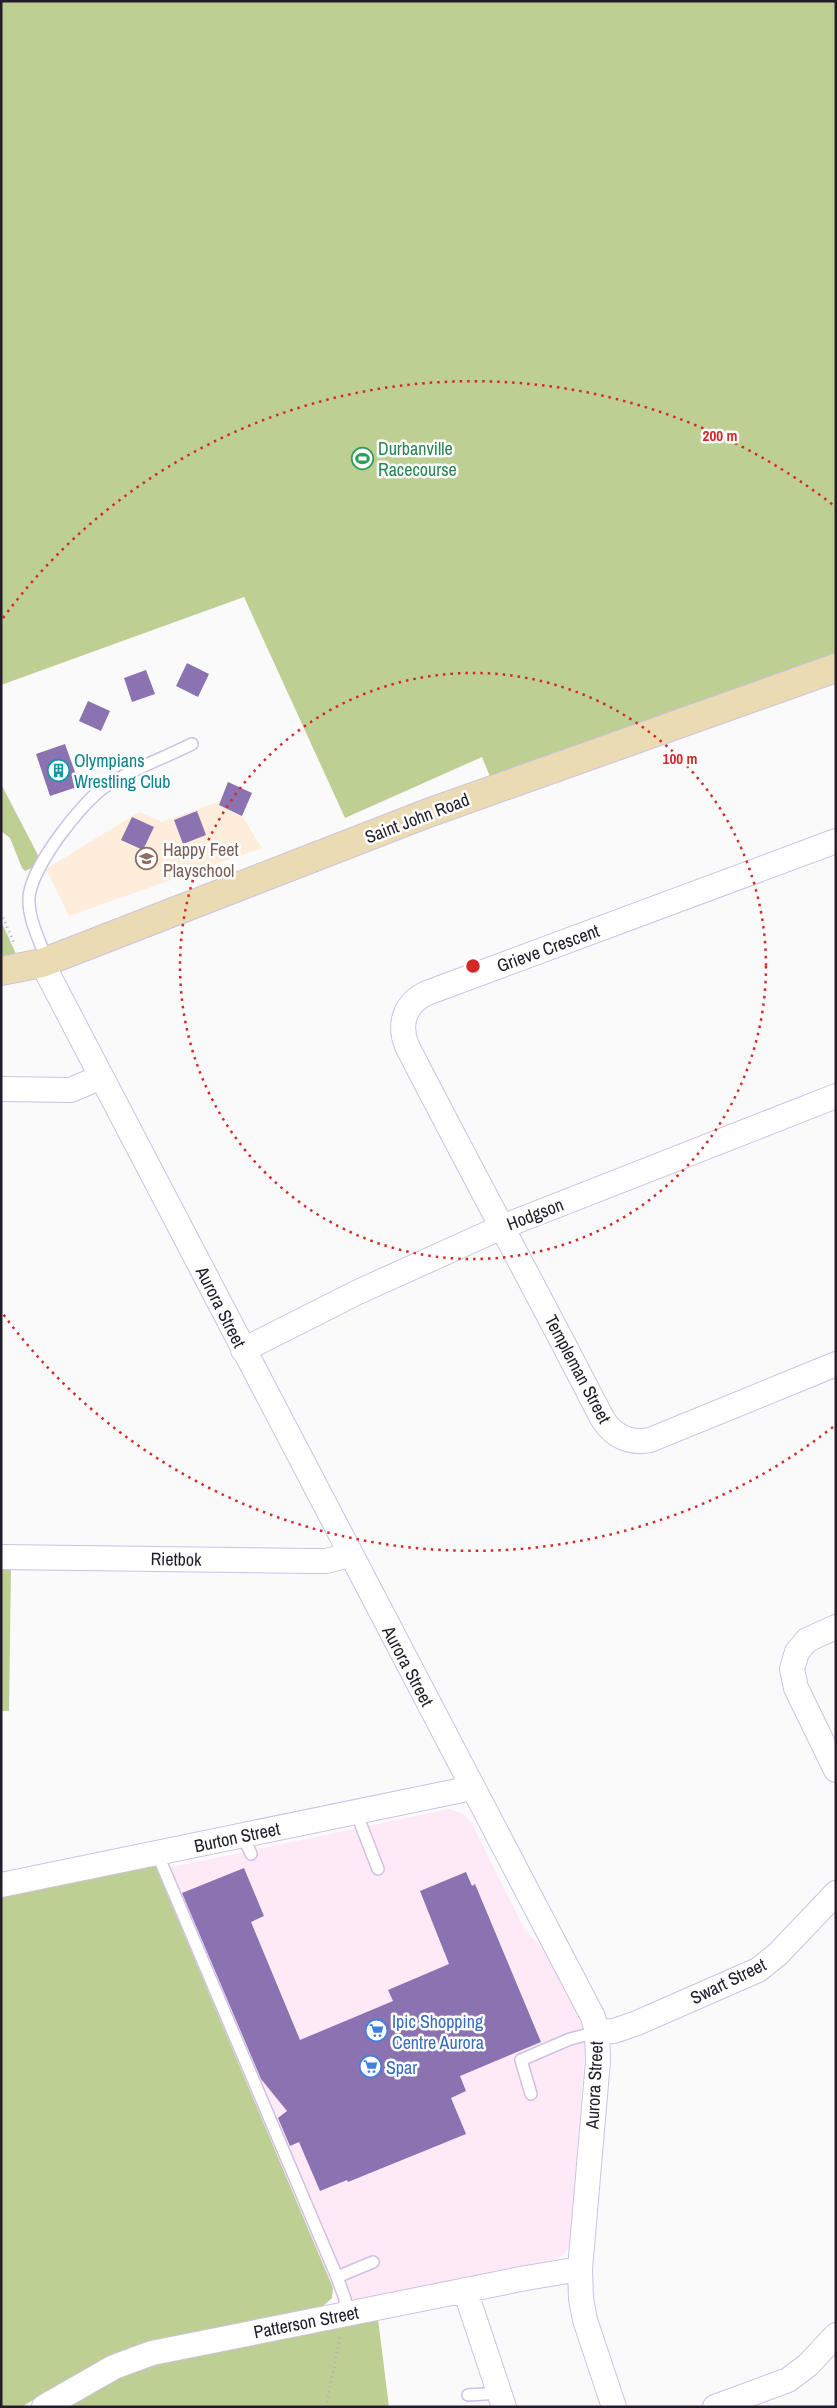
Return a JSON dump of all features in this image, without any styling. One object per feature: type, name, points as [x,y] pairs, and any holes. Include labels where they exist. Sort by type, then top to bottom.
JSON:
[{"type":"main road","name":"Saint John Road","points":[[29,965],[428,813],[836,668]]},
{"type":"street","name":"Grieve Crescent","points":[[502,1227],[403,1037],[404,1017],[413,1002],[427,993],[836,841]]},
{"type":"street","name":"Aurora Street","points":[[29,965],[101,1077],[593,2017],[597,2032],[598,2061],[580,2269],[581,2299],[585,2320],[614,2407]]},
{"type":"street","points":[[1,1088],[71,1090],[101,1077]]},
{"type":"street","name":"Hodgson","points":[[244,1350],[358,1292],[502,1227],[836,1096]]},
{"type":"street","name":"Templeman Street","points":[[502,1227],[602,1418],[612,1432],[627,1440],[650,1440],[836,1364]]},
{"type":"street","name":"Rietbok","points":[[1,1557],[326,1561],[350,1555]]},
{"type":"street","points":[[836,1626],[807,1640],[794,1660],[793,1679],[836,1770]]},
{"type":"street","name":"Burton Street","points":[[1,1885],[157,1854],[247,1845],[356,1812],[472,1788]]},
{"type":"street","name":"Swart Street","points":[[597,2032],[614,2031],[637,2023],[758,1970],[778,1954],[836,1893]]},
{"type":"street","name":"Patterson Street","points":[[44,2407],[114,2367],[152,2353],[465,2290],[580,2269]]},
{"type":"street","points":[[465,2290],[502,2400]]},
{"type":"street","points":[[715,2407],[788,2380],[808,2365],[836,2334]]},
{"type":"lane","points":[[29,965],[33,924],[29,901],[30,887],[39,867],[58,839],[82,808],[105,786],[192,744]]},
{"type":"lane","points":[[356,1812],[378,1869]]},
{"type":"lane","points":[[157,1854],[337,2277],[345,2299],[345,2314]]},
{"type":"lane","points":[[532,2094],[521,2060],[570,2039],[597,2032]]},
{"type":"lane","points":[[337,2277],[373,2262]]},
{"type":"lane","points":[[468,2395],[502,2400]]},
{"type":"path","points":[[1,913],[29,965]]},
{"type":"path","points":[[326,2407],[345,2314]]},
{"type":"shaded area","name":"Happy Feet Playschool","points":[[228,782],[252,793],[242,816],[262,848],[69,916],[46,869],[139,812],[162,822],[220,801]]},
{"type":"shaded area","points":[[449,1809],[462,1813],[471,1822],[525,1930],[545,1951],[583,2027],[585,2047],[570,2245],[563,2255],[554,2260],[339,2302],[158,1870]]},
{"type":"green space","name":"Durbanville Racecourse","points":[[1,1],[836,1],[836,657],[491,779],[482,757],[345,818],[244,597],[1,685]]},
{"type":"green space","points":[[1,784],[39,857],[34,867],[25,871],[10,838],[1,831]]},
{"type":"green space","points":[[1,921],[17,956],[1,960]]},
{"type":"green space","points":[[1,1568],[11,1568],[9,1711],[1,1711]]},
{"type":"green space","points":[[155,1865],[333,2288],[332,2298],[322,2307],[142,2343],[115,2354],[21,2407],[1,2407],[1,1897]]},
{"type":"green space","points":[[378,2319],[389,2407],[69,2407],[122,2377],[156,2363]]},
{"type":"building","points":[[187,663],[209,674],[198,697],[176,686]]},
{"type":"building","points":[[146,670],[155,694],[132,702],[124,678]]},
{"type":"building","points":[[88,701],[110,711],[101,731],[79,721]]},
{"type":"building","name":"Olympians Wrestling Club","points":[[65,744],[80,786],[50,796],[36,754]]},
{"type":"building","points":[[228,782],[252,793],[242,816],[219,805]]},
{"type":"building","points":[[197,811],[206,835],[183,844],[174,820]]},
{"type":"building","points":[[132,817],[154,827],[143,850],[121,840]]},
{"type":"building","name":"Ipic Shopping Centre Aurora","points":[[244,1868],[264,1916],[251,1922],[300,2040],[393,2001],[388,1990],[449,1964],[420,1891],[466,1872],[472,1886],[475,1884],[541,2042],[460,2076],[466,2091],[451,2098],[466,2134],[348,2182],[347,2180],[320,2191],[299,2142],[290,2146],[278,2118],[287,2111],[261,2079],[182,1893]]},
{"type":"place","name":"Durbanville Racecourse","points":[[362,458]]},
{"type":"place","name":"Olympians Wrestling Club","points":[[58,770]]},
{"type":"place","name":"Happy Feet Playschool","points":[[147,859]]},
{"type":"place","name":"Ipic Shopping Centre Aurora","points":[[376,2031]]},
{"type":"place","name":"Spar","points":[[370,2067]]}]
